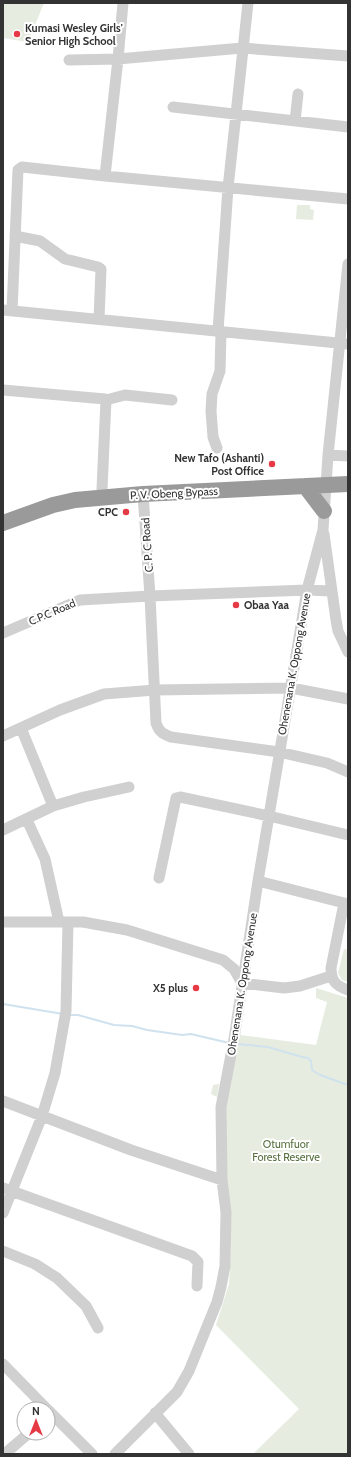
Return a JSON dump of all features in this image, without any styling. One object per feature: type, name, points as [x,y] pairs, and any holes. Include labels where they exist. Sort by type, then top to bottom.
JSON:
[{"type":"highway","name":"P. V. Obeng Bypass","points":[[3,523],[24,514],[64,502],[143,494],[305,486],[348,474]]},
{"type":"highway","name":"P. V. Obeng Bypass","points":[[3,513],[50,496],[102,489],[326,480],[348,484]]},
{"type":"highway","points":[[305,486],[324,511]]},
{"type":"street","points":[[105,176],[123,3]]},
{"type":"street","points":[[217,448],[213,437],[212,394],[220,371],[220,332],[228,188],[248,3]]},
{"type":"street","points":[[69,60],[118,59],[242,48],[348,56]]},
{"type":"street","points":[[295,121],[298,94]]},
{"type":"street","points":[[173,107],[348,127]]},
{"type":"street","points":[[344,343],[7,310],[15,236],[18,170],[22,167],[348,199]]},
{"type":"street","points":[[15,236],[40,241],[65,259],[101,269],[99,320]]},
{"type":"street","name":"Ohenenana K. Oppong Avenue","points":[[115,1454],[177,1392],[189,1371],[217,1302],[221,1287],[226,1253],[226,1212],[222,1180],[221,1107],[234,1043],[258,880],[307,590],[323,530],[328,455],[344,343],[348,264]]},
{"type":"street","points":[[3,390],[106,400],[125,395],[172,400]]},
{"type":"street","points":[[102,489],[106,400]]},
{"type":"street","points":[[328,455],[348,456]]},
{"type":"street","name":"C. P. C Road","points":[[143,494],[156,722],[158,730],[163,734],[179,739],[279,752]]},
{"type":"street","points":[[323,530],[338,631],[348,652]]},
{"type":"street","name":"C.P.C Road","points":[[3,633],[80,600],[307,590],[331,591]]},
{"type":"street","points":[[3,736],[60,710],[104,694],[155,690],[291,688],[348,699]]},
{"type":"street","points":[[21,728],[53,806]]},
{"type":"street","points":[[279,752],[327,763],[348,772]]},
{"type":"street","points":[[3,830],[27,820],[53,806],[84,797],[129,787]]},
{"type":"street","points":[[159,878],[177,797],[269,816],[348,835]]},
{"type":"street","points":[[3,1213],[7,1190],[42,1116],[55,1073],[65,1016],[64,922],[45,859],[27,820]]},
{"type":"street","points":[[258,880],[346,904],[331,968],[331,976],[335,983],[341,988],[348,990]]},
{"type":"street","points":[[3,922],[83,922],[127,930],[223,960],[234,969],[242,983],[284,988],[307,984],[331,976]]},
{"type":"street","points":[[3,1101],[131,1150],[222,1180]]},
{"type":"street","points":[[7,1190],[192,1256],[198,1262],[197,1286]]},
{"type":"street","points":[[3,1251],[35,1264],[57,1278],[86,1306],[98,1328]]},
{"type":"street","points":[[3,1364],[38,1401]]},
{"type":"street","points":[[156,1414],[188,1454]]},
{"type":"street","points":[[56,1419],[92,1454]]},
{"type":"street","points":[[8,1451],[20,1441]]},
{"type":"green space","name":"Kumasi Wesley Girls' Senior High School","points":[[3,3],[44,3],[28,42],[3,38]]},
{"type":"green space","points":[[297,205],[310,205],[310,209],[314,210],[313,220],[296,219]]},
{"type":"green space","points":[[344,949],[348,950],[348,982],[342,980],[338,973]]},
{"type":"green space","name":"Otumfuor Forest Reserve","points":[[316,988],[348,998],[348,1454],[253,1454],[299,1409],[216,1325],[229,1284],[231,1251],[224,1160],[225,1111],[240,1035],[316,1045],[327,1002],[316,998]]},
{"type":"green space","points":[[219,1084],[217,1097],[211,1094],[213,1085]]},
{"type":"waterway","points":[[3,1004],[63,1014]]},
{"type":"waterway","points":[[69,1015],[78,1015],[114,1025],[132,1026],[147,1030],[182,1035],[191,1034],[229,1043]]},
{"type":"waterway","points":[[237,1044],[268,1047],[308,1058],[311,1061],[312,1070],[320,1075],[348,1085]]},
{"type":"place","name":"Kumasi Wesley Girls' Senior High School","points":[[17,34]]},
{"type":"place","name":"New Tafo (Ashanti) Post Office","points":[[272,464]]},
{"type":"place","name":"CPC","points":[[126,512]]},
{"type":"place","name":"Obaa Yaa","points":[[236,605]]},
{"type":"place","name":"X5 plus","points":[[196,988]]}]
